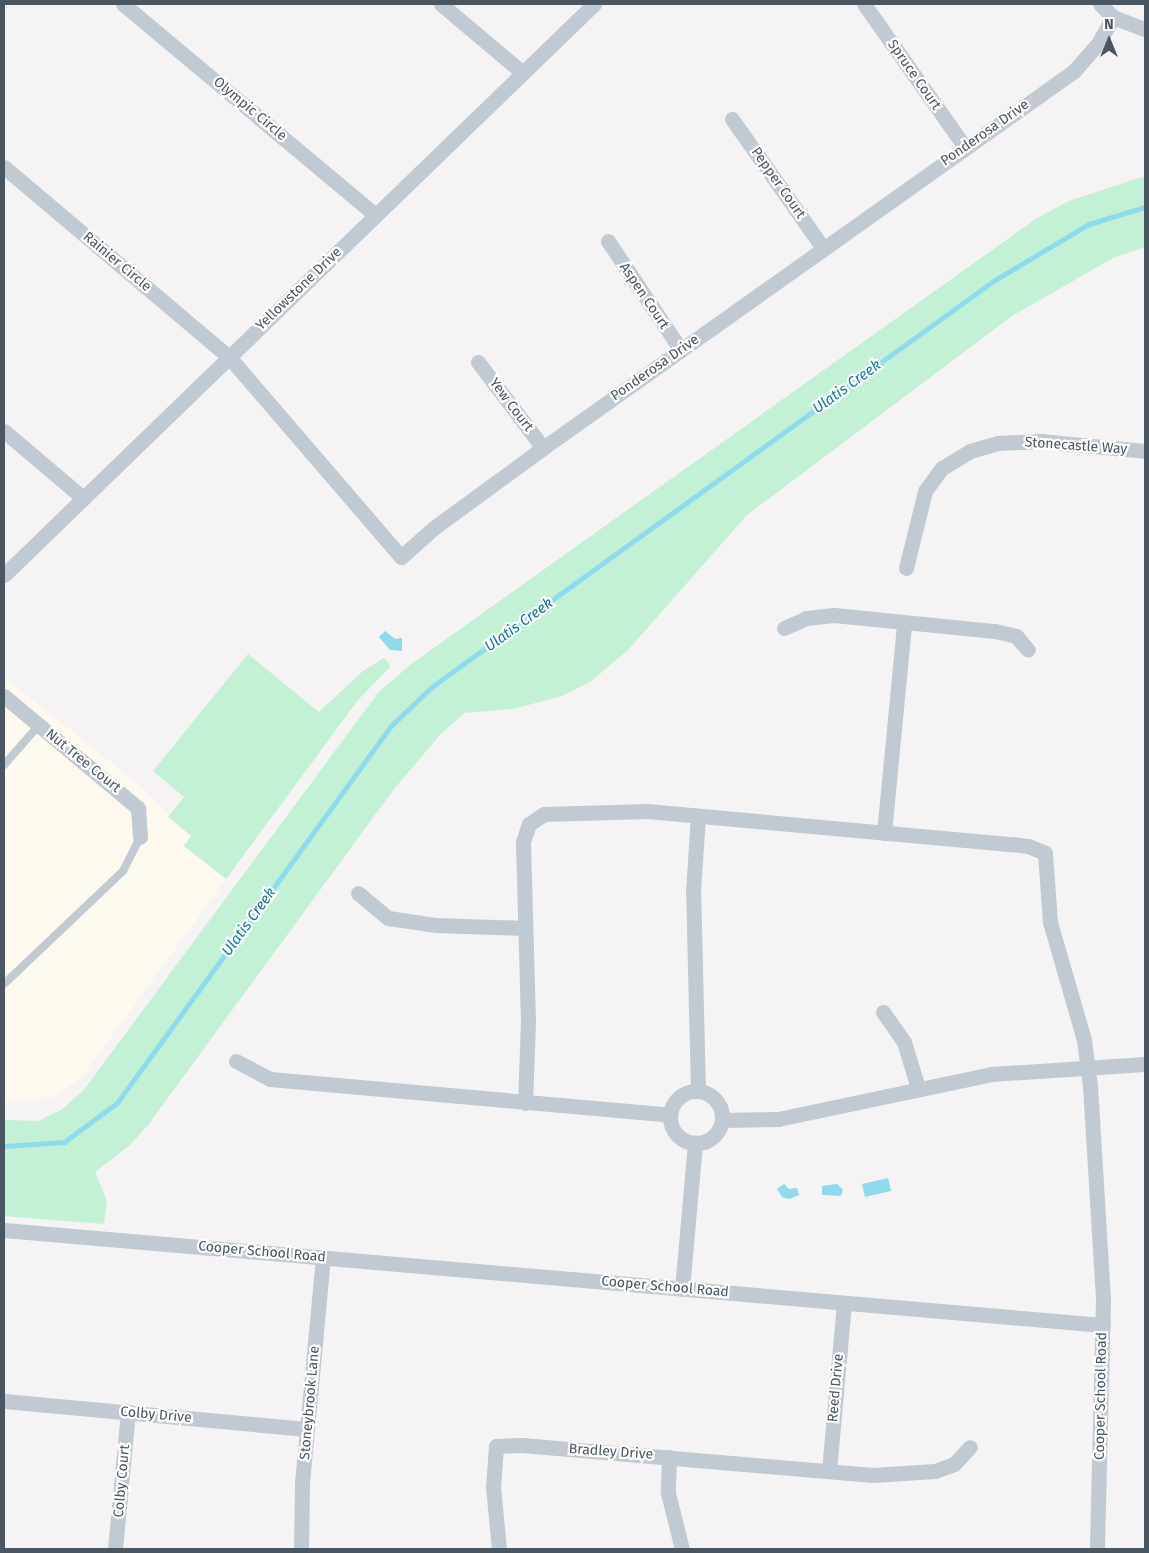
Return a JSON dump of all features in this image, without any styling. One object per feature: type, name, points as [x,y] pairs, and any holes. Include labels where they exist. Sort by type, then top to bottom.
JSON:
[{"type":"street","name":"Olympic Circle","points":[[123,4],[375,215]]},
{"type":"street","points":[[441,4],[523,73]]},
{"type":"street","name":"Yellowstone Drive","points":[[4,575],[594,4]]},
{"type":"street","name":"Spruce Court","points":[[864,4],[965,147]]},
{"type":"street","points":[[1100,4],[1114,17],[1145,29]]},
{"type":"street","name":"Ponderosa Drive","points":[[229,357],[371,519],[401,557],[435,527],[543,448],[1074,71],[1099,42],[1114,17]]},
{"type":"street","name":"Pepper Court","points":[[732,119],[823,248]]},
{"type":"street","name":"Rainier Circle","points":[[4,167],[229,357]]},
{"type":"street","name":"Aspen Court","points":[[608,241],[681,350]]},
{"type":"street","name":"Yew Court","points":[[478,362],[543,448]]},
{"type":"street","points":[[4,431],[83,498]]},
{"type":"street","name":"Stonecastle Way","points":[[906,568],[925,491],[942,468],[970,451],[998,443],[1040,441],[1145,451]]},
{"type":"street","points":[[784,628],[806,618],[834,615],[904,624],[995,631],[1016,636],[1028,650]]},
{"type":"street","points":[[884,833],[904,624]]},
{"type":"street","name":"Nut Tree Court","points":[[4,696],[138,808],[140,837]]},
{"type":"street","points":[[525,1102],[528,1022],[523,842],[524,834],[535,818],[553,812],[647,812],[1028,846],[1045,853],[1050,922],[1084,1040],[1088,1067],[1103,1325]]},
{"type":"street","points":[[698,816],[693,891],[698,1090]]},
{"type":"street","points":[[358,893],[388,918],[436,924],[525,928]]},
{"type":"street","points":[[883,1012],[904,1042],[918,1088]]},
{"type":"street","points":[[236,1061],[270,1079],[670,1115]]},
{"type":"street","points":[[722,1120],[778,1120],[918,1088],[991,1074],[1145,1064]]},
{"type":"street","points":[[698,1090],[718,1102],[722,1120],[711,1138],[695,1143],[680,1137],[674,1131],[670,1115],[676,1100],[690,1091],[698,1090]]},
{"type":"street","points":[[682,1289],[695,1143]]},
{"type":"street","name":"Cooper School Road","points":[[4,1230],[1103,1325],[1097,1549]]},
{"type":"street","name":"Stoneybrook Lane","points":[[301,1549],[302,1483],[323,1257]]},
{"type":"street","name":"Reed Drive","points":[[829,1472],[844,1304]]},
{"type":"street","name":"Colby Drive","points":[[4,1401],[307,1429]]},
{"type":"street","name":"Colby Court","points":[[115,1549],[128,1412]]},
{"type":"street","name":"Bradley Drive","points":[[499,1549],[493,1487],[496,1446],[522,1445],[873,1475],[935,1471],[954,1464],[970,1447]]},
{"type":"street","points":[[669,1457],[668,1493],[682,1549]]},
{"type":"lane","points":[[4,765],[39,725]]},
{"type":"lane","points":[[4,984],[123,871],[140,837]]},
{"type":"shaded area","points":[[4,677],[139,785],[191,837],[184,846],[226,879],[82,1077],[53,1098],[4,1102]]},
{"type":"green space","points":[[1145,176],[1145,247],[1113,258],[1012,316],[747,515],[628,650],[590,682],[562,696],[513,709],[464,713],[439,736],[394,789],[148,1125],[130,1145],[95,1172],[107,1201],[104,1224],[4,1216],[4,1120],[38,1121],[61,1110],[83,1091],[378,693],[410,665],[1037,218],[1069,201]]},
{"type":"green space","points":[[248,654],[319,712],[363,671],[384,658],[391,666],[358,700],[226,879],[184,846],[191,836],[168,817],[184,797],[153,771]]},
{"type":"water","points":[[385,631],[395,639],[402,638],[402,651],[390,650],[379,637]]},
{"type":"water","points":[[888,1178],[891,1191],[865,1197],[862,1184]]},
{"type":"water","points":[[784,1184],[789,1189],[797,1188],[799,1195],[789,1199],[782,1197],[777,1189]]},
{"type":"water","points":[[837,1184],[843,1190],[841,1196],[822,1195],[822,1186]]},
{"type":"waterway","name":"Ulatis Creek","points":[[4,1146],[64,1142],[117,1103],[392,725],[433,686],[995,280],[1089,224],[1145,207]]}]
